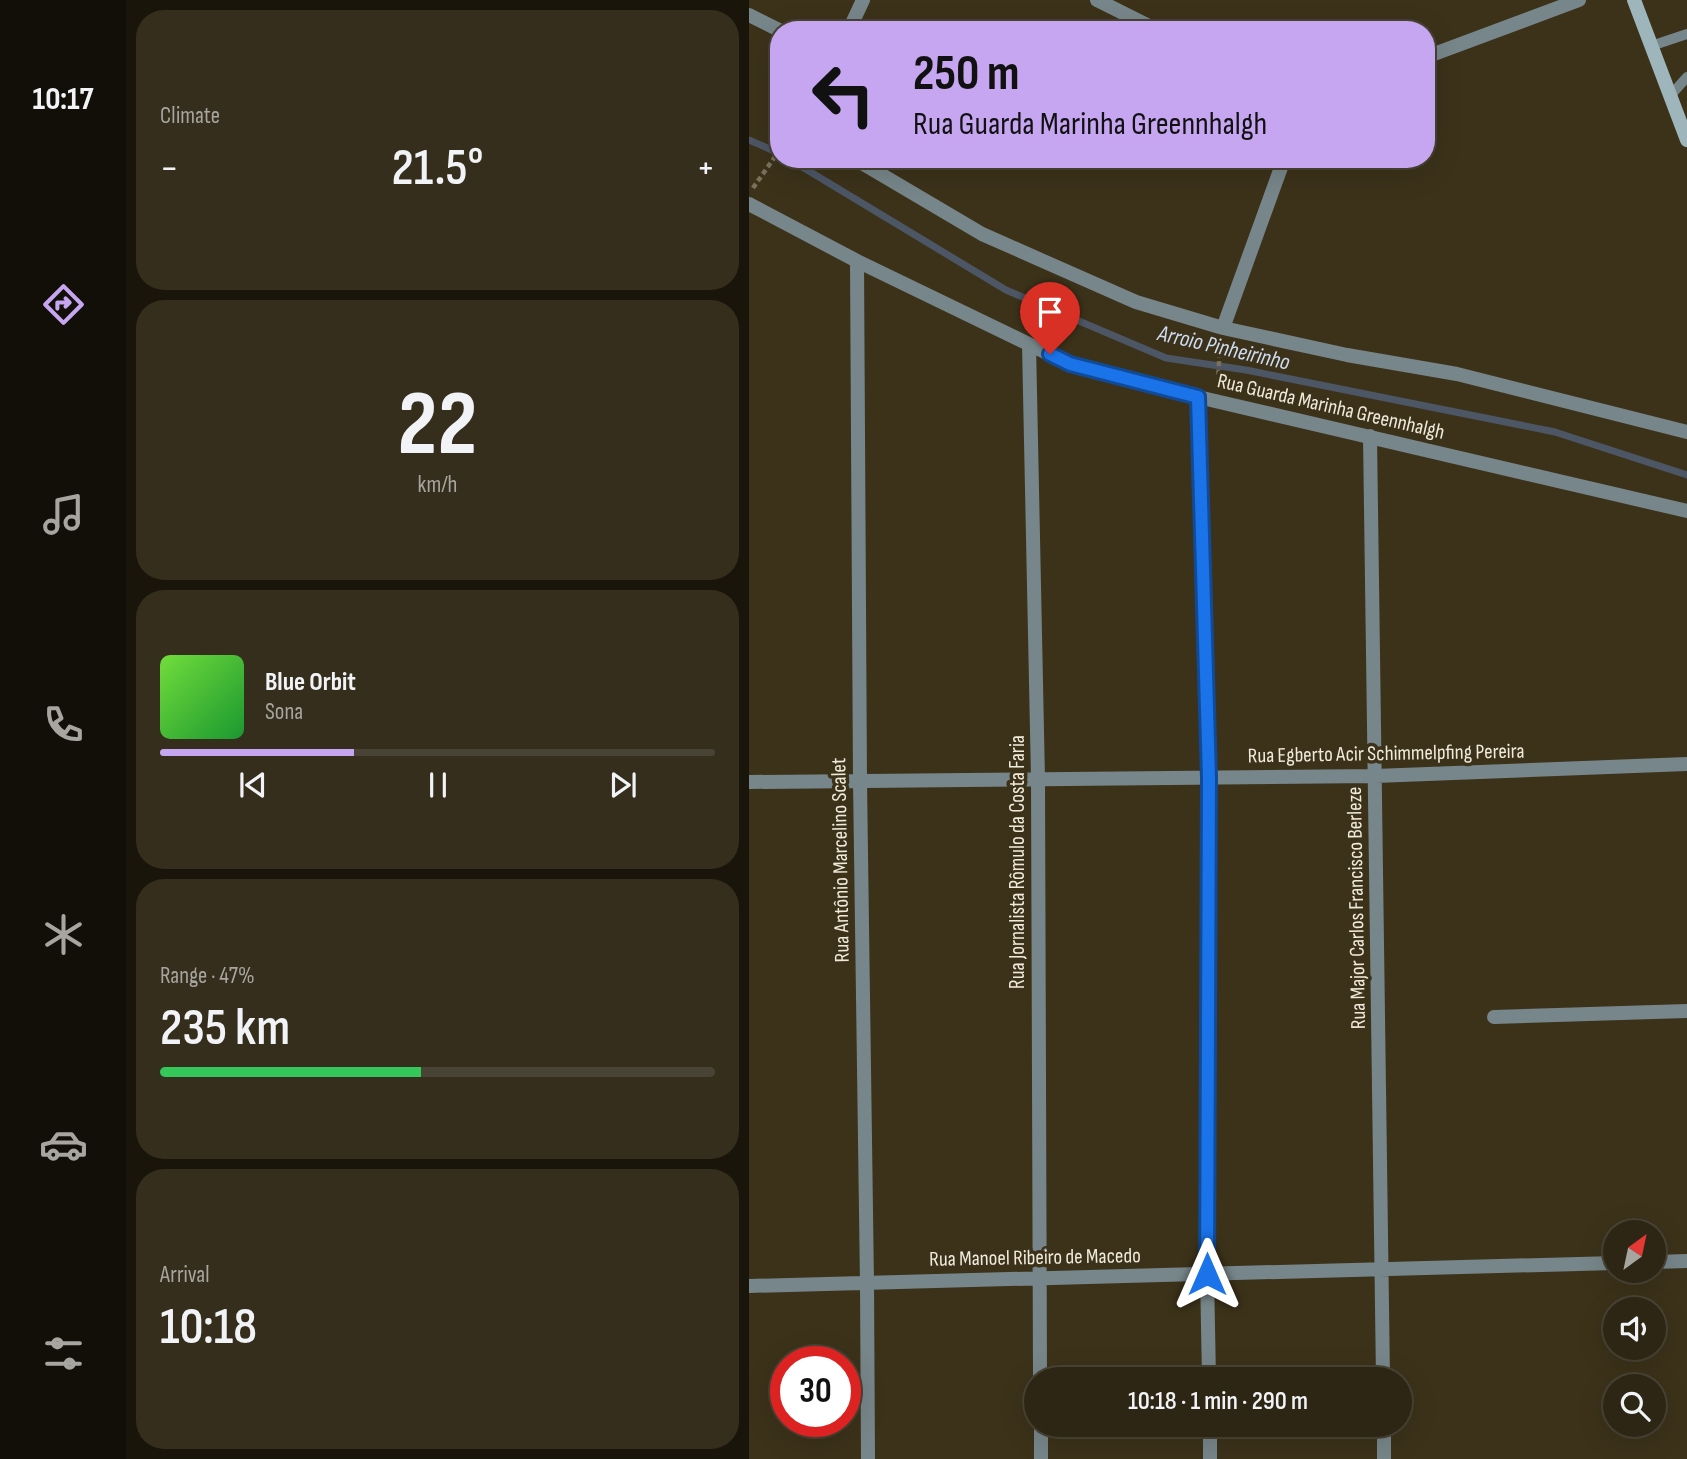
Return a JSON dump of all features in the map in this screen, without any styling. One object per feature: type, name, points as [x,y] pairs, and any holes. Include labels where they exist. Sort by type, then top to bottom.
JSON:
[{"type":"street","points":[[853,21],[863,0]]},
{"type":"street","points":[[1097,0],[1139,21]]},
{"type":"street","points":[[1435,54],[1580,0]]},
{"type":"street","points":[[1634,0],[1687,140]]},
{"type":"street","points":[[749,15],[770,26]]},
{"type":"street","points":[[870,168],[982,234],[1136,302],[1223,328],[1347,355],[1457,374],[1687,432]]},
{"type":"street","points":[[1223,328],[1281,168]]},
{"type":"street","name":"Rua Guarda Marinha Greennhalgh","points":[[749,204],[856,261],[1070,364],[1198,397],[1687,511]]},
{"type":"street","name":"Rua Antônio Marcelino Scalet","points":[[856,261],[868,1459]]},
{"type":"street","name":"Rua Jornalista Rômulo da Costa Faria","points":[[1029,344],[1038,779],[1040,1367]]},
{"type":"street","points":[[1198,397],[1209,778],[1209,1367]]},
{"type":"street","name":"Rua Major Carlos Francisco Berleze","points":[[1370,436],[1383,1367]]},
{"type":"street","name":"Rua Egberto Acir Schimmelpfing Pereira","points":[[749,782],[1375,776],[1687,764]]},
{"type":"street","points":[[1495,1017],[1687,1011]]},
{"type":"street","points":[[1666,1262],[1687,1261]]},
{"type":"street","name":"Rua Manoel Ribeiro de Macedo","points":[[749,1286],[1603,1263]]},
{"type":"street","points":[[1041,1437],[1041,1459]]},
{"type":"street","points":[[1210,1437],[1210,1459]]},
{"type":"street","points":[[1384,1437],[1384,1459]]},
{"type":"lane","points":[[1651,46],[1687,34]]},
{"type":"lane","points":[[1670,96],[1687,77]]},
{"type":"path","points":[[749,194],[770,164]]},
{"type":"path","points":[[1218,381],[1219,349]]},
{"type":"waterway","name":"Arroio Pinheirinho","points":[[749,140],[770,149]]},
{"type":"waterway","name":"Arroio Pinheirinho","points":[[804,168],[1006,290],[1166,358],[1246,370],[1555,432],[1687,475]]},
{"type":"route","points":[[1050,354],[1070,364],[1198,397],[1209,778],[1207,1274]]}]
